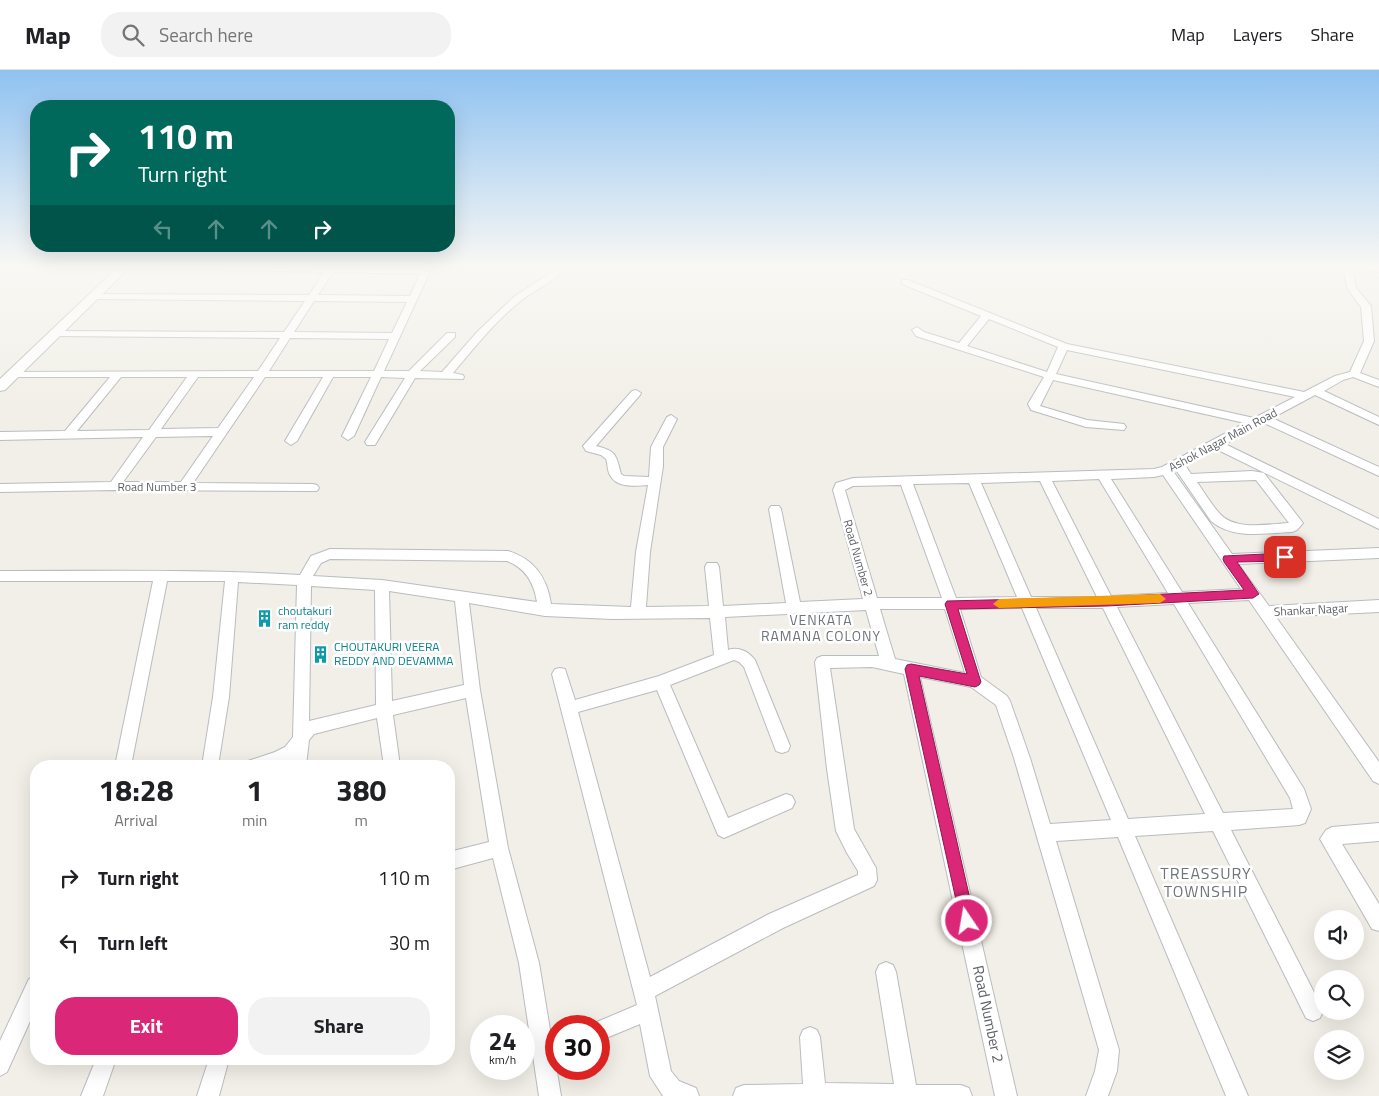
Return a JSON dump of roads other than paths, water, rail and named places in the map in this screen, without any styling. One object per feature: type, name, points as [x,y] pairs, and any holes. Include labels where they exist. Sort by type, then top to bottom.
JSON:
[{"type":"street","points":[[0,387],[76,313]]},
{"type":"street","points":[[184,486],[302,313]]},
{"type":"street","points":[[348,436],[408,313]]},
{"type":"street","points":[[445,375],[503,313]]},
{"type":"street","points":[[982,313],[1064,346],[1311,394],[1379,421]]},
{"type":"street","points":[[1367,313],[1374,343],[1354,374],[1379,384]]},
{"type":"street","points":[[961,347],[987,315]]},
{"type":"street","points":[[917,330],[920,334],[1050,376],[1259,420],[1379,472]]},
{"type":"street","points":[[55,333],[397,336]]},
{"type":"street","points":[[371,442],[412,374],[451,335]]},
{"type":"street","points":[[1064,346],[1034,404],[1035,408],[1086,423],[1120,427]]},
{"type":"street","points":[[12,374],[412,374],[459,377]]},
{"type":"street","points":[[68,435],[118,374]]},
{"type":"street","points":[[114,486],[195,374]]},
{"type":"street","points":[[291,442],[330,374]]},
{"type":"street","name":"Ashok Nagar Main Road","points":[[844,484],[1154,473],[1178,464],[1339,378],[1354,374]]},
{"type":"street","points":[[636,393],[589,446],[608,454],[612,459],[614,474],[619,478],[626,481],[655,481]]},
{"type":"street","points":[[638,613],[643,552],[655,481],[659,442],[671,419]]},
{"type":"street","points":[[0,436],[221,432]]},
{"type":"street","points":[[1216,444],[1377,520]]},
{"type":"street","points":[[1178,464],[1216,518],[1227,527],[1292,527],[1297,524],[1260,476],[1188,478]]},
{"type":"street","name":"Shankar Nagar","points":[[1166,470],[1266,612],[1379,606]]},
{"type":"street","points":[[1044,833],[1298,817],[1302,808],[1298,795],[1103,475]]},
{"type":"street","points":[[1044,477],[1312,1011]]},
{"type":"street","points":[[974,480],[1237,1096]]},
{"type":"street","points":[[906,482],[951,604],[975,682]]},
{"type":"street","name":"Road Number 2","points":[[844,484],[840,486],[839,490],[889,664]]},
{"type":"street","name":"Road Number 3","points":[[0,488],[184,486],[313,488]]},
{"type":"street","points":[[775,509],[794,608]]},
{"type":"street","points":[[1228,559],[1379,553]]},
{"type":"street","points":[[299,760],[301,735],[304,580],[319,555],[508,556],[518,559],[534,572],[543,590],[545,610]]},
{"type":"street","points":[[712,567],[715,612],[722,658]]},
{"type":"street","points":[[0,576],[161,575],[304,580],[382,585],[545,610],[638,613],[715,612],[871,604],[1107,602],[1253,594]]},
{"type":"street","points":[[124,760],[161,575]]},
{"type":"street","points":[[211,760],[221,697],[232,576]]},
{"type":"street","points":[[382,585],[384,709],[391,760]]},
{"type":"street","points":[[461,596],[472,690],[499,848],[545,1030]]},
{"type":"street","points":[[1266,612],[1379,776]]},
{"type":"street","points":[[570,708],[660,682],[734,654],[744,657],[750,664],[782,746]]},
{"type":"street","points":[[610,1023],[776,921],[868,880],[867,868],[853,847],[846,831],[822,662],[827,660],[872,661],[975,682],[1002,701],[1109,1050],[1106,1071],[1097,1096]]},
{"type":"street","name":"Road Number 2","points":[[911,669],[1006,1096]]},
{"type":"street","points":[[560,674],[646,1000],[661,1076],[677,1094]]},
{"type":"street","points":[[660,682],[724,829],[786,802]]},
{"type":"street","points":[[273,760],[285,756],[295,747],[301,735],[307,729],[320,724],[472,690]]},
{"type":"street","points":[[1379,832],[1332,836],[1329,839],[1379,922]]},
{"type":"street","points":[[455,859],[499,848]]},
{"type":"street","points":[[886,972],[907,1096]]},
{"type":"street","points":[[0,1066],[30,999]]},
{"type":"street","points":[[810,1037],[815,1095]]},
{"type":"street","points":[[92,1096],[104,1065]]},
{"type":"street","points":[[208,1096],[217,1065]]},
{"type":"street","points":[[550,1080],[550,1096]]},
{"type":"street","points":[[744,1096],[961,1096]]},
{"type":"place","name":"choutakuri ram reddy","points":[[264,618]]},
{"type":"place","name":"CHOUTAKURI VEERA REDDY AND DEVAMMA","points":[[320,654]]},
{"type":"district","name":"VENKATA RAMANA COLONY","points":[[821,628]]},
{"type":"district","name":"TREASSURY TOWNSHIP","points":[[1206,882]]}]
